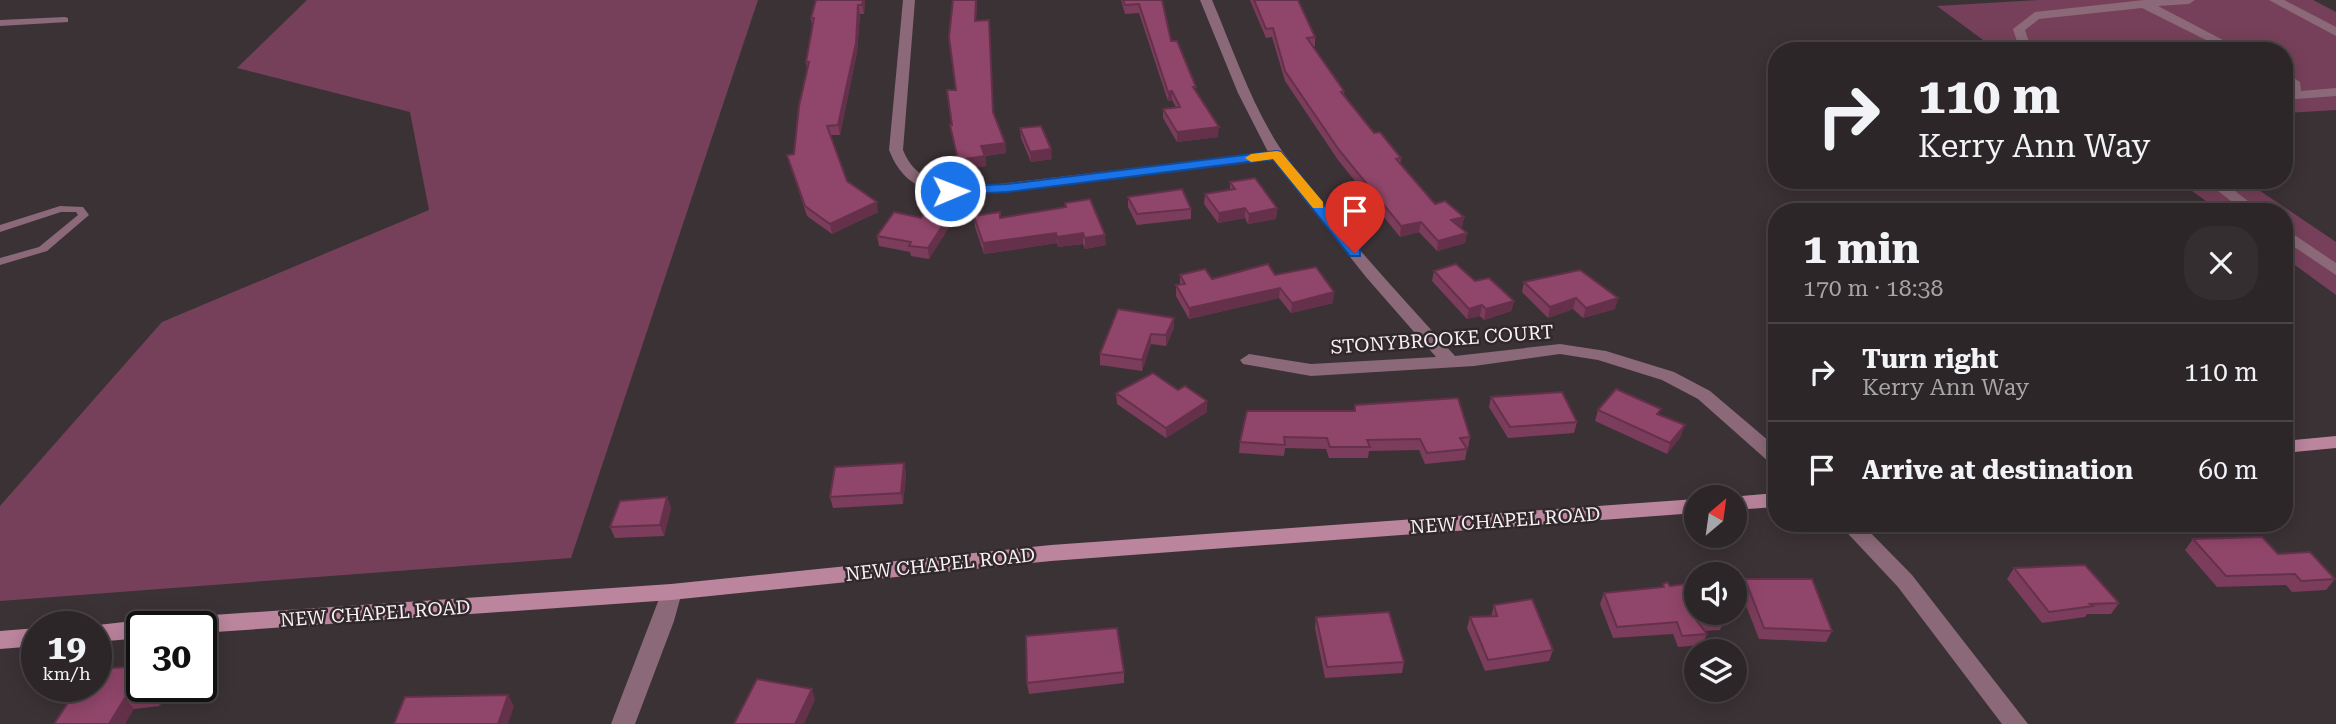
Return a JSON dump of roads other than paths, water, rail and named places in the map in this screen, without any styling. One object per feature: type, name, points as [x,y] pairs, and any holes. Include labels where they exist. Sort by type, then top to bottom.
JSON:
[{"type":"street","points":[[909,0],[896,150],[900,164],[909,176],[927,185],[950,191],[974,191],[1277,155]]},
{"type":"street","points":[[1206,0],[1245,93],[1277,155],[1372,274],[1450,361]]},
{"type":"street","points":[[2023,42],[2019,29],[2035,16],[2141,2],[2189,0]]},
{"type":"street","points":[[2275,0],[2336,32]]},
{"type":"street","points":[[2141,2],[2220,42]]},
{"type":"street","points":[[2293,96],[2336,92]]},
{"type":"street","points":[[2223,189],[2243,203]]},
{"type":"street","points":[[2293,239],[2336,270]]},
{"type":"street","name":"STONYBROOKE COURT","points":[[1248,360],[1311,370],[1450,361],[1560,349],[1600,355],[1668,376],[1704,395],[1768,450]]},
{"type":"street","points":[[2293,446],[2336,442]]},
{"type":"street","points":[[1747,502],[1768,501]]},
{"type":"street","name":"NEW CHAPEL ROAD","points":[[217,624],[671,592],[1051,553],[1684,507]]},
{"type":"street","points":[[1857,532],[1905,581],[2016,724]]},
{"type":"street","points":[[623,724],[663,621],[671,592]]},
{"type":"street","points":[[0,640],[21,638]]},
{"type":"lane","points":[[0,23],[65,20]]},
{"type":"lane","points":[[0,229],[60,209],[79,209],[84,215],[43,249],[0,262]]}]
